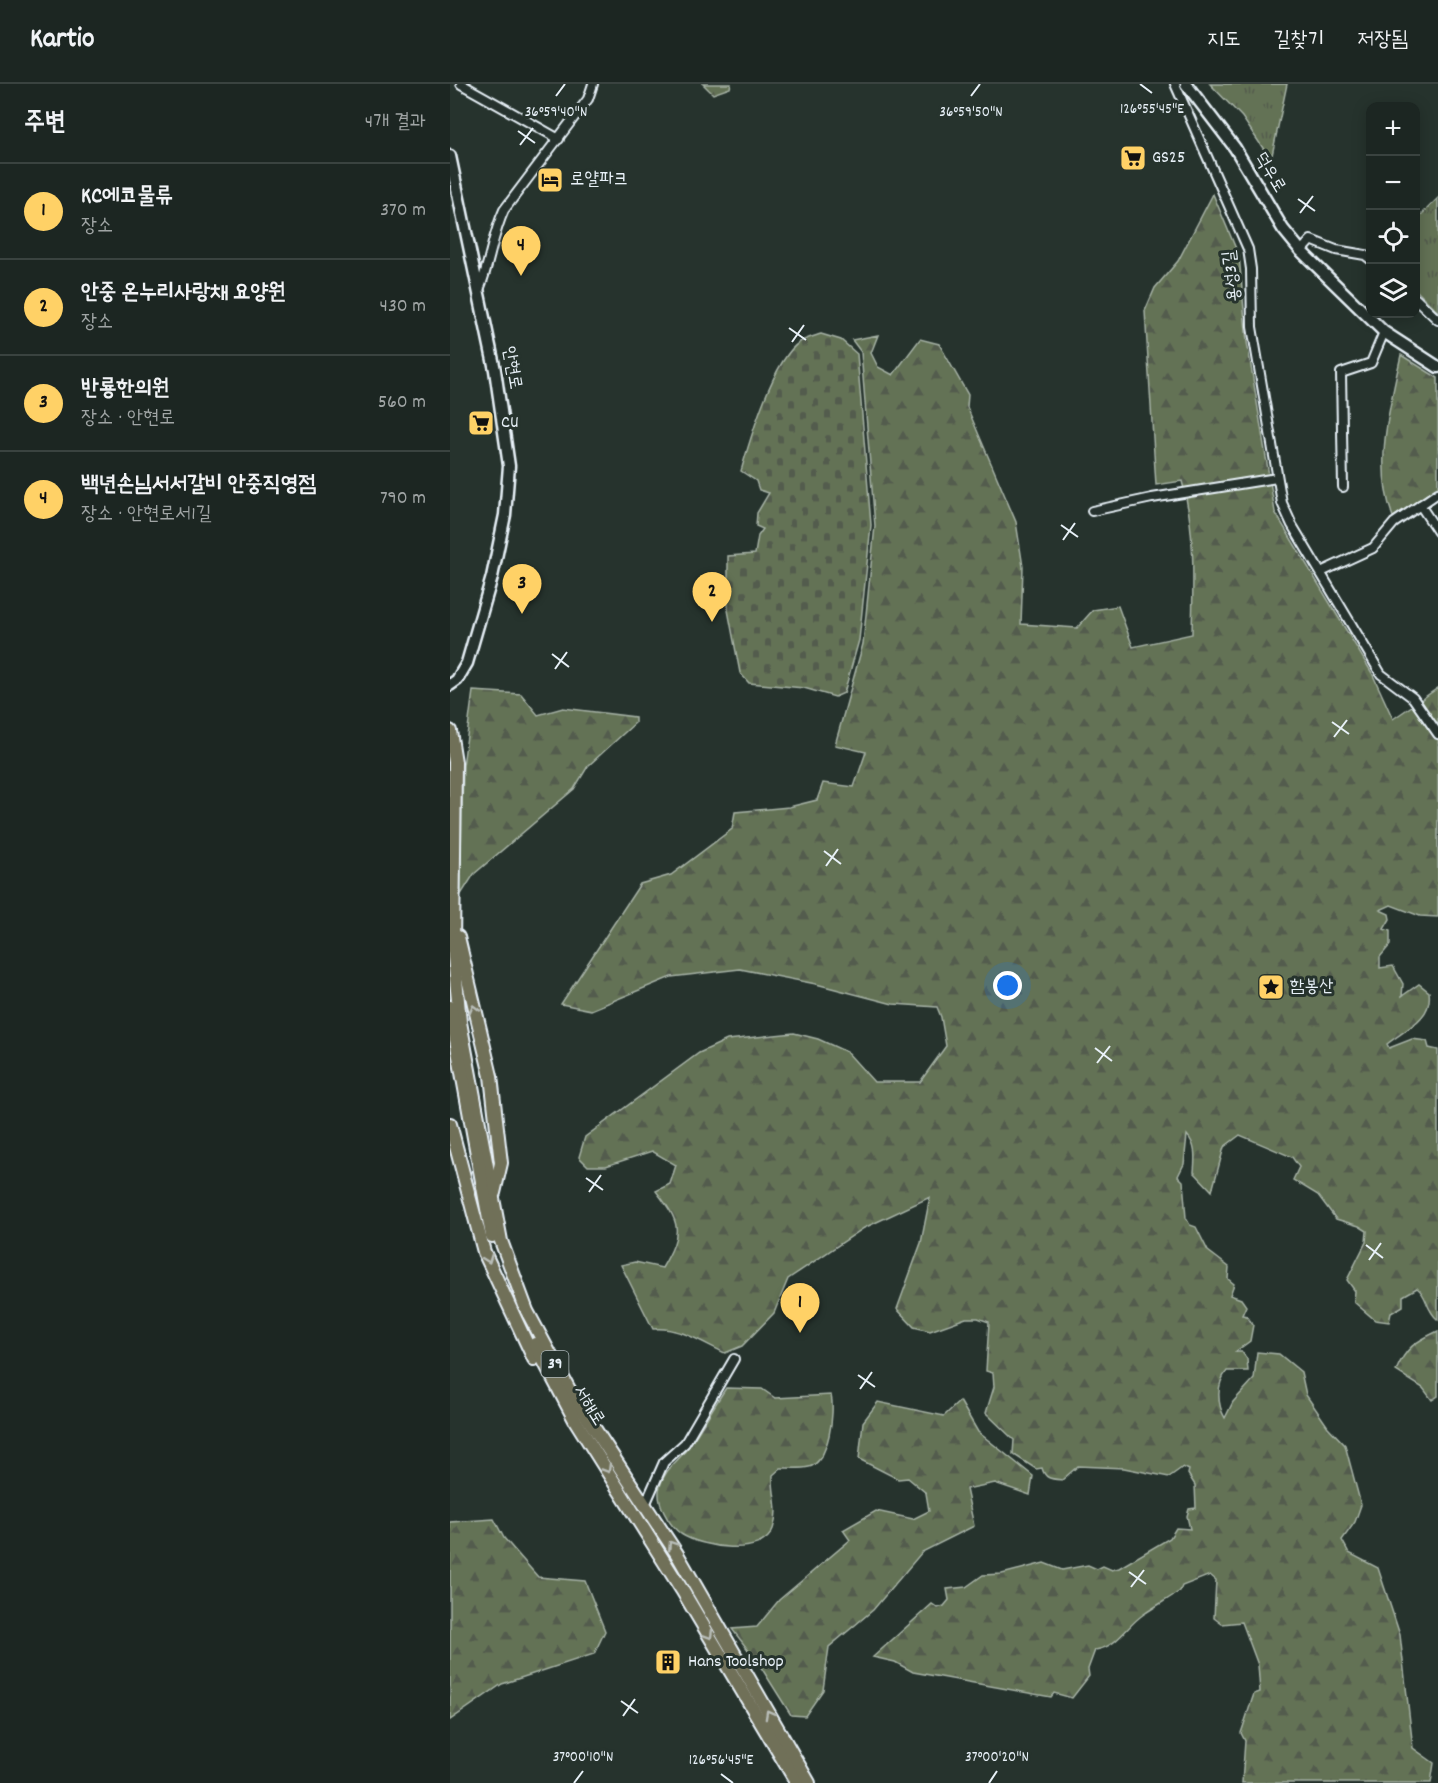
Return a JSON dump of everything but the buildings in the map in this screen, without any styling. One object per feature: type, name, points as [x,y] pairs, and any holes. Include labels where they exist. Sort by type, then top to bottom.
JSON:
[{"type":"main road","name":"덕우로","points":[[1186,84],[1235,148],[1283,229],[1301,251],[1384,332],[1438,367]]},
{"type":"main road","name":"안현로","points":[[450,156],[479,290],[506,434],[508,484],[500,544],[475,637],[467,663],[457,680],[450,685]]},
{"type":"main road","name":"서해로","points":[[450,731],[455,762],[452,915],[460,1022],[501,1241],[527,1311],[571,1393],[677,1554],[809,1783]]},
{"type":"main road","points":[[452,915],[491,1076],[501,1163],[493,1199]]},
{"type":"main road","name":"서해로","points":[[450,1007],[483,1200],[494,1244],[517,1306],[555,1386],[797,1783]]},
{"type":"main road","points":[[450,1124],[471,1203],[496,1282],[537,1364],[555,1386]]},
{"type":"street","points":[[461,84],[559,139]]},
{"type":"street","points":[[479,290],[490,259],[494,230],[504,210],[588,99],[593,84]]},
{"type":"street","name":"용성3길","points":[[1175,84],[1248,249],[1251,269],[1252,327],[1282,502],[1292,525],[1381,674],[1413,698],[1438,734]]},
{"type":"street","points":[[1301,251],[1311,240],[1336,250],[1366,256]]},
{"type":"street","points":[[1420,303],[1438,320]]},
{"type":"street","points":[[1343,487],[1341,373],[1371,363],[1384,332]]},
{"type":"street","points":[[1092,511],[1152,498],[1277,478]]},
{"type":"street","points":[[1321,572],[1373,548],[1394,523],[1438,493]]},
{"type":"street","points":[[1420,506],[1438,532]]},
{"type":"street","points":[[645,1505],[663,1462],[686,1443],[734,1359]]},
{"type":"green space","points":[[703,84],[731,84],[730,88],[713,94]]},
{"type":"green space","points":[[1210,84],[1287,84],[1271,160],[1242,117]]},
{"type":"green space","points":[[1213,194],[1239,256],[1247,342],[1275,512],[1372,673],[1393,719],[1438,688],[1438,917],[1420,916],[1391,905],[1380,910],[1389,914],[1390,919],[1384,929],[1390,931],[1390,945],[1380,957],[1380,968],[1393,966],[1403,984],[1402,996],[1419,984],[1429,992],[1427,1009],[1422,1016],[1387,1044],[1389,1048],[1412,1039],[1427,1041],[1429,1048],[1438,1050],[1438,1320],[1417,1288],[1403,1296],[1403,1306],[1391,1313],[1389,1322],[1375,1320],[1354,1302],[1355,1291],[1347,1280],[1366,1242],[1367,1231],[1336,1219],[1318,1195],[1293,1180],[1299,1167],[1292,1157],[1240,1135],[1224,1147],[1212,1191],[1194,1172],[1194,1148],[1187,1135],[1184,1164],[1178,1176],[1183,1181],[1186,1218],[1190,1225],[1196,1227],[1208,1251],[1229,1267],[1228,1279],[1234,1284],[1230,1295],[1241,1299],[1246,1306],[1242,1315],[1247,1316],[1253,1325],[1250,1341],[1235,1352],[1242,1352],[1247,1359],[1248,1371],[1227,1371],[1219,1388],[1220,1407],[1225,1418],[1233,1402],[1254,1379],[1257,1352],[1279,1354],[1301,1372],[1306,1395],[1328,1427],[1345,1445],[1361,1505],[1355,1522],[1342,1540],[1349,1553],[1378,1568],[1400,1635],[1413,1748],[1434,1763],[1431,1783],[1242,1783],[1245,1741],[1241,1733],[1254,1694],[1260,1692],[1258,1665],[1242,1622],[1222,1624],[1214,1618],[1216,1580],[1210,1575],[1182,1586],[1180,1591],[1144,1614],[1110,1645],[1095,1650],[1088,1669],[1089,1676],[1072,1698],[1054,1693],[1051,1697],[913,1672],[895,1662],[873,1657],[932,1604],[938,1608],[944,1606],[949,1600],[947,1589],[966,1587],[983,1575],[1002,1574],[1044,1563],[1062,1570],[1088,1565],[1097,1569],[1103,1566],[1112,1570],[1170,1538],[1176,1528],[1190,1529],[1187,1516],[1189,1509],[1196,1508],[1195,1485],[1188,1474],[1189,1470],[1183,1467],[1169,1477],[1124,1468],[1078,1466],[1062,1480],[1058,1480],[1049,1478],[1042,1468],[1036,1469],[1013,1454],[1014,1440],[986,1413],[994,1387],[993,1373],[986,1371],[989,1322],[978,1318],[966,1318],[930,1331],[914,1327],[897,1309],[921,1243],[930,1197],[864,1228],[788,1279],[774,1313],[742,1346],[725,1353],[672,1330],[653,1329],[621,1265],[635,1262],[662,1268],[669,1256],[676,1236],[676,1228],[670,1211],[656,1191],[670,1184],[676,1165],[652,1151],[606,1166],[588,1166],[579,1157],[585,1137],[699,1053],[727,1040],[794,1033],[818,1039],[847,1052],[874,1082],[920,1082],[946,1046],[937,1007],[893,1004],[816,984],[740,969],[671,977],[591,1010],[561,1004],[640,884],[671,875],[732,829],[735,812],[789,807],[817,800],[823,783],[854,787],[866,752],[835,745],[863,644],[875,526],[861,352],[852,340],[878,335],[871,353],[878,367],[893,375],[920,339],[939,344],[968,395],[967,407],[1016,522],[1023,567],[1021,624],[1077,628],[1093,610],[1118,606],[1133,647],[1192,634],[1193,557],[1190,519],[1182,481],[1156,485],[1145,311],[1155,288],[1178,261]]},
{"type":"green space","points":[[1438,198],[1438,312],[1420,294],[1420,216]]},
{"type":"green space","points":[[821,334],[841,340],[857,354],[871,525],[859,640],[844,693],[835,697],[804,688],[749,683],[740,673],[728,610],[728,556],[755,554],[758,536],[763,529],[756,526],[757,513],[769,493],[759,490],[756,481],[741,471],[757,421],[772,382],[790,351],[800,342]]},
{"type":"green space","points":[[1401,355],[1438,378],[1438,487],[1393,517],[1384,477],[1385,436]]},
{"type":"green space","points":[[473,691],[521,694],[538,715],[563,708],[635,717],[635,723],[588,766],[574,789],[474,874],[460,896],[463,766]]},
{"type":"green space","points":[[1438,1331],[1438,1396],[1432,1400],[1423,1388],[1396,1371],[1412,1346]]},
{"type":"green space","points":[[726,1388],[762,1389],[775,1398],[831,1395],[832,1403],[829,1436],[821,1456],[809,1467],[781,1468],[773,1475],[776,1515],[773,1529],[767,1538],[745,1547],[716,1546],[690,1539],[681,1534],[668,1519],[659,1499],[660,1486],[665,1474],[689,1446]]},
{"type":"green space","points":[[960,1401],[978,1432],[1033,1476],[1030,1495],[995,1483],[966,1489],[974,1526],[922,1552],[873,1610],[829,1647],[823,1690],[805,1716],[791,1715],[759,1664],[732,1629],[757,1627],[779,1600],[850,1540],[843,1530],[876,1511],[913,1519],[929,1511],[926,1493],[908,1478],[898,1479],[859,1459],[863,1422],[878,1402],[944,1416]]},
{"type":"green space","points":[[494,1519],[504,1538],[538,1577],[585,1581],[605,1631],[594,1654],[502,1684],[450,1720],[450,1522]]},
{"type":"place","name":"GS25","points":[[1133,158]]},
{"type":"place","name":"로얄파크","points":[[550,180]]},
{"type":"place","name":"백년손님서서갈비 안중직영점","points":[[521,276]]},
{"type":"place","name":"CU","points":[[481,423]]},
{"type":"place","name":"반룡한의원","points":[[522,614]]},
{"type":"place","name":"안중 온누리사랑채 요양원","points":[[712,622]]},
{"type":"place","name":"함봉산","points":[[1271,987]]},
{"type":"place","name":"KC에코물류","points":[[800,1333]]},
{"type":"place","name":"Hans Toolshop","points":[[668,1662]]}]
